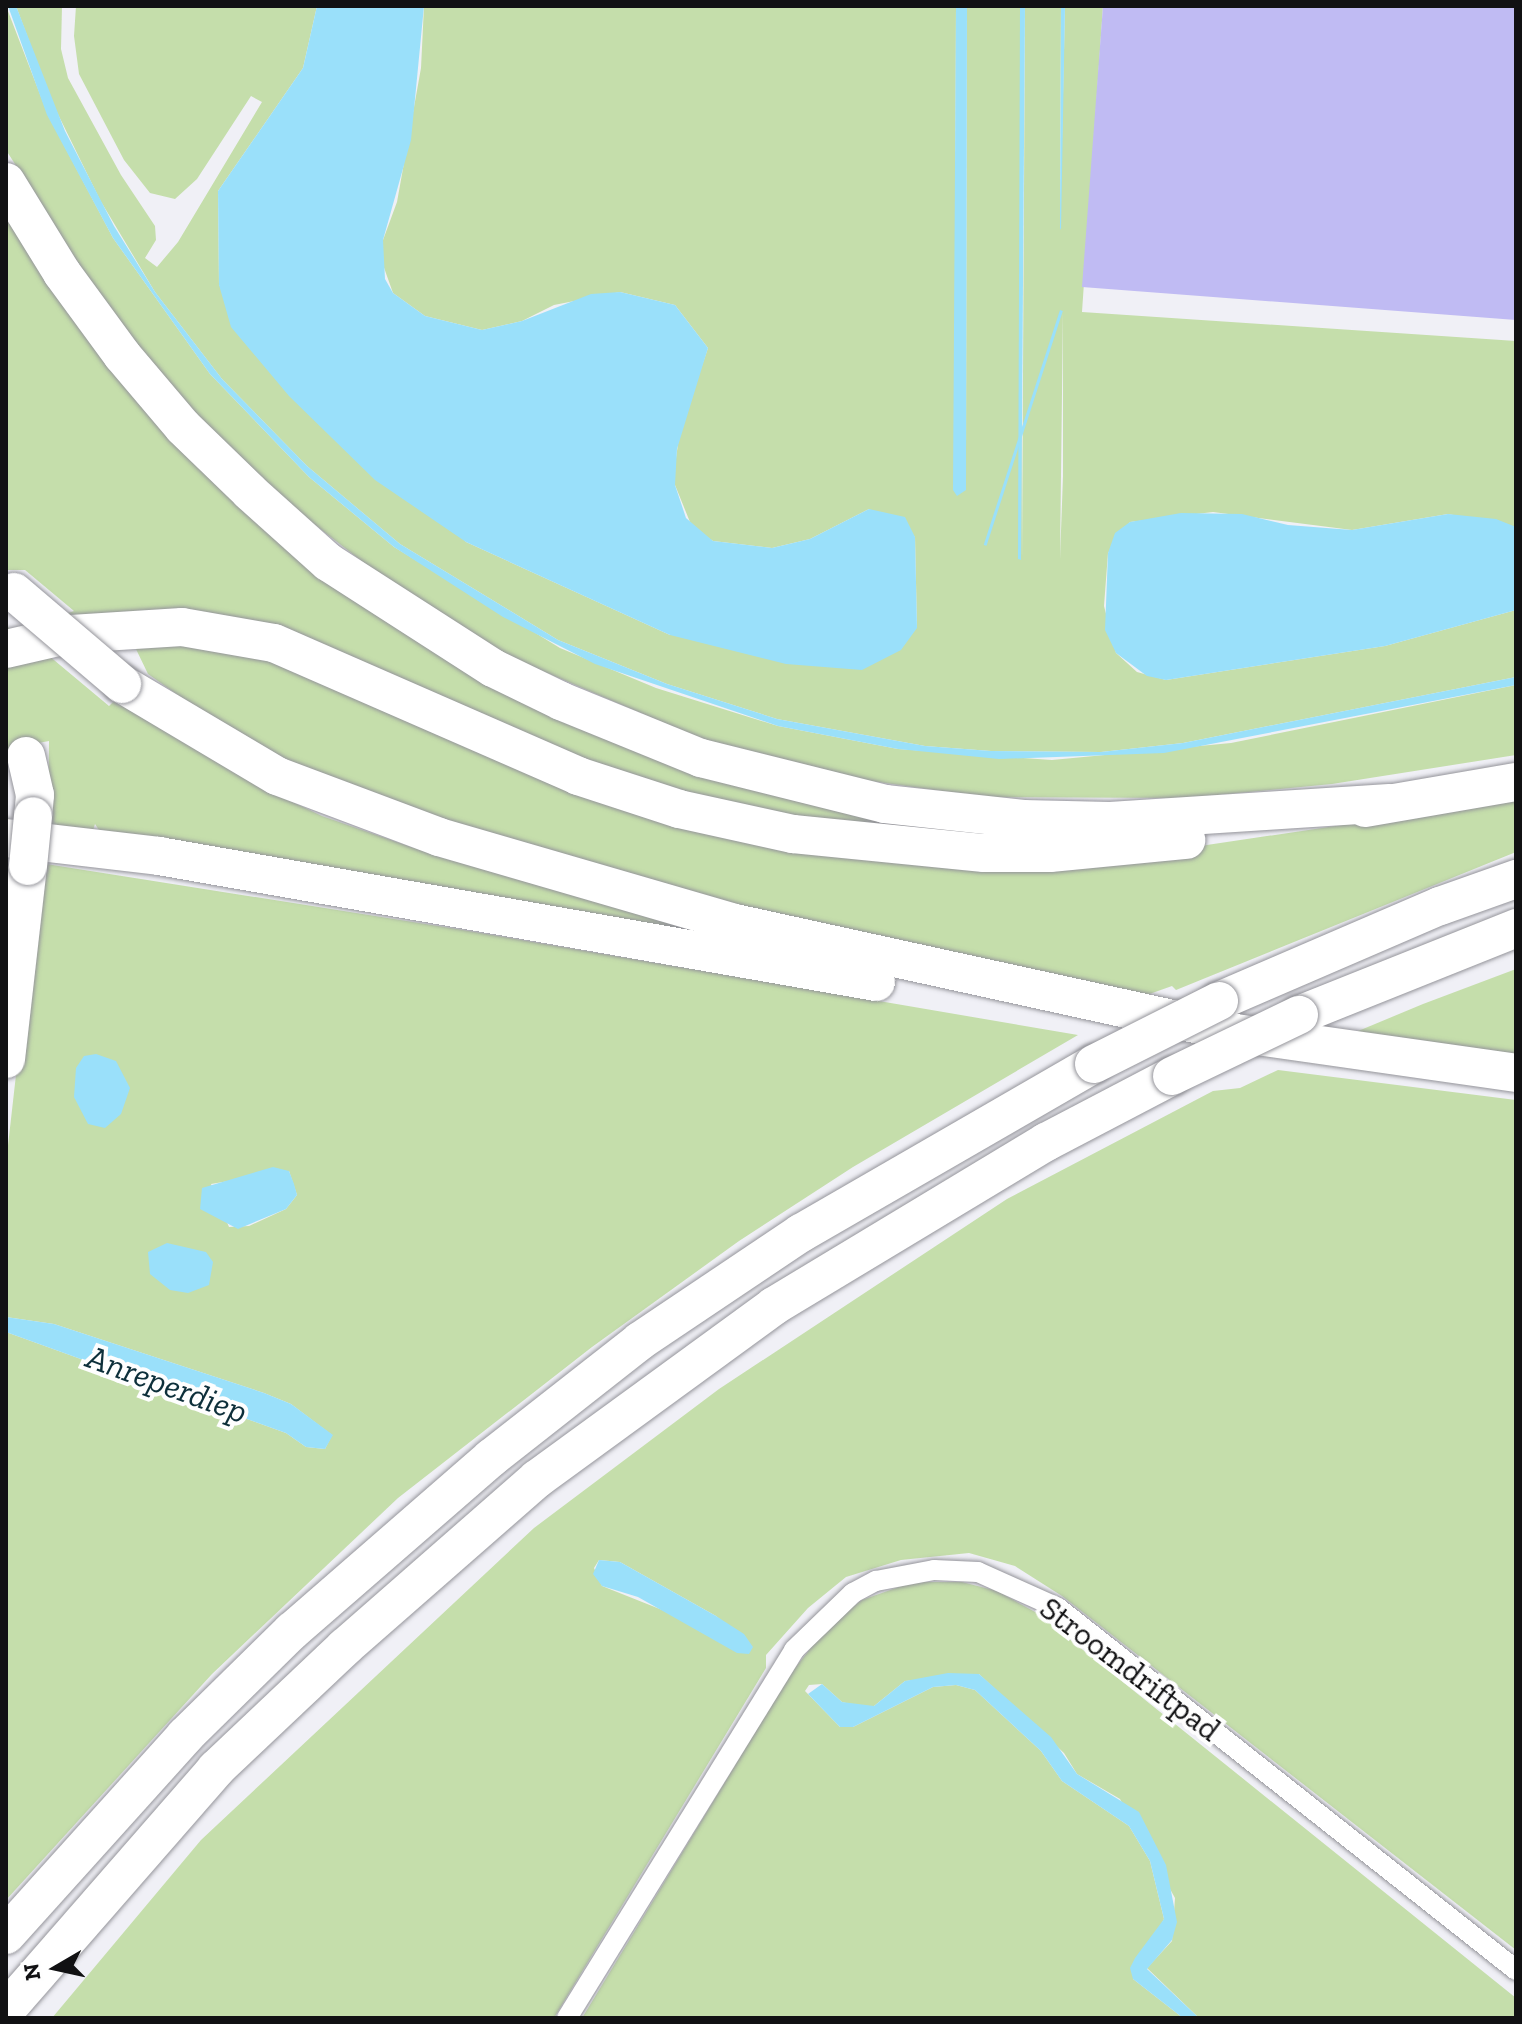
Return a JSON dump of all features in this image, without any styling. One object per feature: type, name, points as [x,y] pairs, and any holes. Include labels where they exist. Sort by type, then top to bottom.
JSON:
[{"type":"highway","points":[[6,182],[62,273],[122,355],[183,427],[250,492],[328,562],[493,668],[561,701],[701,758],[896,805],[1023,819],[1110,821],[1389,803]]},
{"type":"highway","points":[[10,588],[122,684],[277,776],[439,837],[735,923],[1121,1011],[1344,1051],[1516,1073]]},
{"type":"highway","points":[[6,649],[84,633],[182,627],[274,643],[578,776],[736,823],[864,845],[984,853],[1113,849],[1516,782]]},
{"type":"highway","points":[[6,1059],[22,840],[35,795],[26,756]]},
{"type":"highway","points":[[22,840],[159,856],[883,983],[1121,1011]]},
{"type":"highway","points":[[6,1935],[185,1736],[281,1642],[491,1458],[640,1341],[801,1233],[1094,1064],[1219,1001],[1440,906],[1516,879]]},
{"type":"highway","points":[[6,2010],[216,1769],[345,1647],[537,1479],[774,1306],[1046,1142],[1172,1076],[1299,1015],[1516,928]]},
{"type":"street","name":"Stroomdriftpad","points":[[567,2018],[794,1650],[853,1593],[876,1581],[934,1570],[978,1572],[1058,1608],[1516,1970]]},
{"type":"green space","points":[[6,6],[48,115],[113,238],[210,374],[309,477],[394,547],[560,648],[656,688],[778,726],[898,749],[1052,760],[1231,743],[1516,685],[1516,755],[1332,784],[1187,798],[984,797],[850,778],[704,740],[510,657],[377,573],[287,503],[209,428],[116,322],[6,150]]},
{"type":"green space","points":[[16,6],[62,6],[61,49],[68,78],[121,175],[155,226],[156,240],[145,258],[157,267],[178,242],[262,102],[251,96],[197,179],[175,199],[150,193],[124,160],[79,74],[74,36],[76,6],[317,6],[303,68],[218,191],[219,285],[466,542],[670,635],[917,628],[915,537],[869,509],[810,539],[772,548],[713,541],[692,527],[675,485],[675,465],[680,430],[708,348],[675,305],[620,292],[554,305],[522,321],[482,330],[425,316],[393,293],[382,262],[383,240],[397,202],[421,68],[424,6],[956,6],[955,236],[966,456],[967,6],[1020,6],[1022,560],[1025,6],[1061,6],[1060,228],[1065,6],[1103,6],[1082,312],[1516,341],[1516,527],[1448,514],[1352,530],[1213,512],[1130,522],[1108,553],[1104,606],[1116,653],[1137,672],[1166,680],[1385,646],[1516,610],[1516,677],[1183,743],[1101,752],[991,751],[925,746],[777,719],[667,684],[558,640],[400,544],[307,466],[222,379],[155,292],[100,200],[51,100]],"holes":[[[1063,311],[1063,476],[1060,559]]]},
{"type":"green space","points":[[6,206],[185,443],[635,746],[1114,830],[952,837],[725,813],[267,635],[6,641],[6,625],[14,633],[74,611],[25,570],[6,570]]},
{"type":"green space","points":[[150,637],[245,648],[649,809],[1120,858],[1516,799],[1516,852],[1176,990],[1172,986],[1141,997],[770,924],[468,838],[276,764],[148,674],[135,647]]},
{"type":"green space","points":[[42,650],[109,706],[114,701],[122,705],[251,782],[322,816],[411,847],[716,936],[99,830],[95,824],[93,830],[48,831],[49,741],[6,749],[6,660]]},
{"type":"green space","points":[[40,863],[457,929],[1078,1035],[853,1167],[739,1241],[592,1347],[398,1498],[212,1674],[6,1900],[6,1332],[286,1433],[306,1447],[325,1449],[332,1435],[291,1404],[264,1393],[54,1324],[6,1317],[6,1163]],"holes":[[[289,1171],[297,1195],[286,1209],[249,1226],[229,1227],[211,1184]]]},
{"type":"green space","points":[[1516,969],[1516,1055],[1351,1034],[1423,1004]]},
{"type":"green space","points":[[1278,1070],[1516,1100],[1516,1950],[1062,1596],[1015,1566],[969,1553],[901,1560],[846,1577],[808,1608],[766,1655],[766,1668],[554,2018],[52,2018],[201,1840],[534,1528],[719,1389],[1007,1199],[1213,1091],[1240,1088]],"holes":[[[599,1560],[620,1562],[716,1616],[750,1645],[602,1586],[594,1568]]]},
{"type":"green space","points":[[913,1582],[962,1582],[997,1591],[1037,1613],[1516,1998],[1516,2018],[1199,2018],[1147,1968],[1172,1941],[1175,1898],[1120,1799],[1077,1774],[1064,1753],[979,1674],[905,1681],[874,1706],[862,1707],[842,1702],[822,1684],[809,1685],[805,1691],[840,1727],[853,1727],[933,1687],[956,1685],[975,1690],[1041,1751],[1062,1781],[1129,1826],[1150,1861],[1164,1919],[1133,1979],[1183,2018],[582,2018],[791,1673],[829,1625],[862,1600]]},
{"type":"water","points":[[8,6],[16,6],[65,131],[114,226],[155,292],[222,379],[307,466],[400,544],[558,640],[667,684],[777,719],[925,746],[991,751],[1101,752],[1183,743],[1516,677],[1516,685],[1164,753],[999,759],[898,749],[778,726],[595,664],[503,617],[394,547],[309,477],[210,374],[113,238],[47,115]]},
{"type":"water","points":[[317,6],[424,6],[411,140],[383,240],[385,279],[393,293],[425,316],[482,330],[522,321],[591,294],[620,292],[675,305],[708,348],[677,449],[675,485],[686,518],[713,541],[772,548],[810,539],[869,509],[905,517],[915,537],[917,628],[901,650],[862,670],[786,664],[670,635],[466,542],[375,480],[289,396],[231,327],[219,285],[218,191],[303,68]]},
{"type":"water","points":[[956,6],[967,6],[966,490],[957,496],[953,490]]},
{"type":"water","points":[[1020,6],[1025,6],[1021,560],[1018,559]]},
{"type":"water","points":[[1061,6],[1065,6],[1061,230],[1060,228]]},
{"type":"water","points":[[1060,310],[1063,311],[987,546],[984,545]]},
{"type":"water","points":[[1181,513],[1242,514],[1288,525],[1352,530],[1448,514],[1496,519],[1516,527],[1516,610],[1385,646],[1166,680],[1147,676],[1116,653],[1105,630],[1108,553],[1115,533],[1130,522]]},
{"type":"water","points":[[96,1054],[116,1061],[130,1088],[121,1114],[105,1128],[88,1124],[74,1097],[76,1068],[84,1056]]},
{"type":"water","points":[[273,1167],[289,1171],[294,1184],[297,1195],[286,1209],[238,1229],[200,1209],[202,1188]]},
{"type":"water","points":[[167,1243],[206,1252],[213,1262],[209,1285],[188,1293],[170,1290],[150,1274],[148,1252]]},
{"type":"water","name":"Anreperdiep","points":[[6,1317],[54,1324],[264,1393],[291,1404],[333,1435],[325,1449],[306,1447],[286,1433],[6,1332]]},
{"type":"water","points":[[599,1560],[620,1562],[716,1616],[744,1634],[753,1647],[749,1654],[737,1653],[638,1597],[602,1586],[593,1574]]},
{"type":"water","points":[[948,1673],[979,1674],[1051,1737],[1077,1774],[1139,1812],[1166,1865],[1177,1922],[1172,1940],[1147,1969],[1199,2018],[1183,2018],[1133,1979],[1130,1968],[1135,1958],[1164,1919],[1150,1861],[1129,1826],[1062,1781],[1041,1751],[975,1690],[956,1685],[933,1687],[853,1727],[840,1727],[808,1694],[822,1684],[842,1702],[874,1706],[905,1681]]},
{"type":"building","points":[[1103,6],[1516,6],[1516,320],[1082,287]]}]
